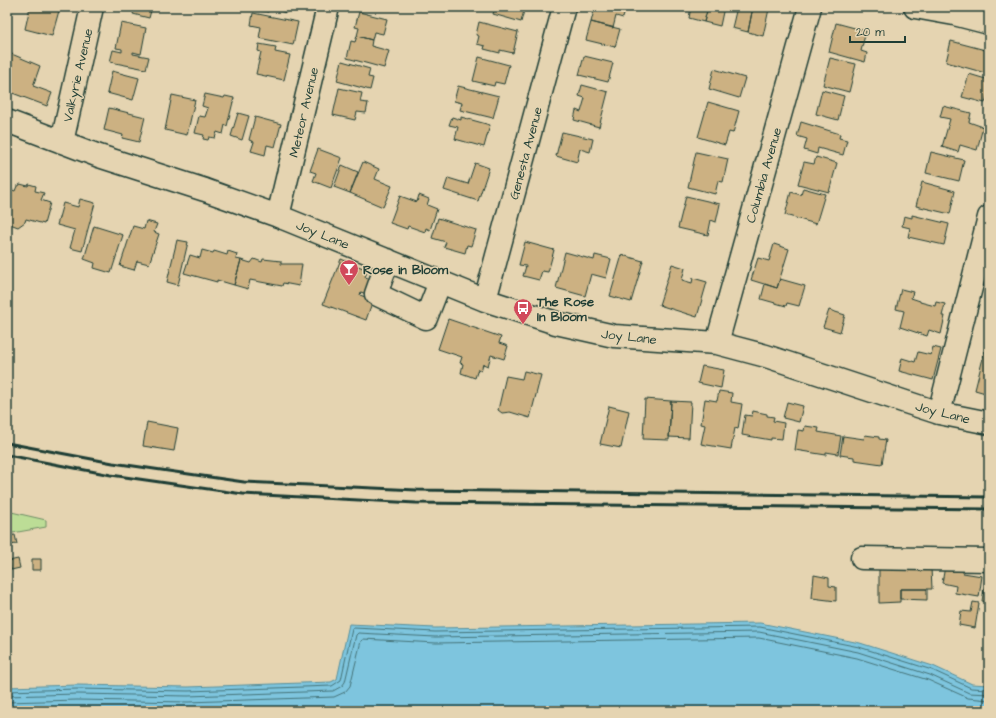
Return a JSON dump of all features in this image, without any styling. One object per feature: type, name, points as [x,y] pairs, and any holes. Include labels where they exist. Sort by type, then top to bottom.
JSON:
[{"type":"street","name":"Valkyrie Avenue","points":[[62,142],[92,7]]},
{"type":"street","name":"Meteor Avenue","points":[[278,216],[328,7]]},
{"type":"street","name":"Genesta Avenue","points":[[485,300],[564,7]]},
{"type":"street","name":"Columbia Avenue","points":[[717,343],[810,7]]},
{"type":"street","points":[[915,7],[954,14],[989,23]]},
{"type":"street","name":"Joy Lane","points":[[7,121],[99,156],[205,190],[278,216],[485,300],[556,324],[614,336],[717,343],[766,356],[939,413],[989,423]]},
{"type":"street","points":[[939,413],[989,217]]},
{"type":"street","points":[[388,260],[376,294],[426,318],[440,282]]},
{"type":"street","points":[[862,558],[989,560]]},
{"type":"green space","points":[[7,511],[46,520],[46,527],[7,534]]},
{"type":"water","points":[[760,623],[860,643],[933,666],[972,684],[989,685],[989,711],[7,711],[7,687],[77,685],[188,687],[331,682],[337,679],[349,624],[435,628]]},
{"type":"building","points":[[30,7],[42,10],[42,7],[60,7],[52,36],[25,29]]},
{"type":"building","points":[[135,7],[152,7],[149,18],[133,14]]},
{"type":"building","points":[[252,7],[288,7],[286,13],[269,8],[268,12],[252,9]]},
{"type":"building","points":[[495,7],[525,7],[521,22],[493,14]]},
{"type":"building","points":[[595,7],[610,7],[625,11],[623,18],[616,16],[613,28],[591,22]]},
{"type":"building","points":[[691,7],[708,7],[704,22],[689,18]]},
{"type":"building","points":[[708,7],[724,7],[720,26],[704,22]]},
{"type":"building","points":[[737,7],[753,7],[748,32],[732,28]]},
{"type":"building","points":[[753,7],[769,9],[763,36],[748,32]]},
{"type":"building","points":[[359,12],[387,19],[383,34],[374,32],[372,40],[357,36],[359,28],[355,27]]},
{"type":"building","points":[[253,13],[298,22],[293,45],[259,38],[261,27],[251,25]]},
{"type":"building","points":[[479,22],[518,32],[513,53],[500,50],[500,53],[484,49],[485,46],[477,44],[479,36],[476,35]]},
{"type":"building","points":[[591,22],[620,29],[615,47],[586,40]]},
{"type":"building","points":[[121,23],[146,28],[141,54],[133,52],[133,54],[149,57],[146,69],[110,62],[113,50],[122,52],[122,49],[116,48]]},
{"type":"building","points":[[836,23],[866,31],[861,51],[867,53],[865,62],[829,52]]},
{"type":"building","points":[[357,36],[372,40],[371,46],[389,51],[384,68],[347,58],[351,41],[355,42]]},
{"type":"building","points":[[951,41],[989,51],[989,74],[946,62]]},
{"type":"building","points":[[259,44],[276,47],[275,52],[290,55],[284,80],[256,74],[261,52],[258,51]]},
{"type":"building","points":[[7,52],[40,66],[33,86],[52,93],[47,106],[7,91]]},
{"type":"building","points":[[584,56],[613,63],[608,82],[579,75]]},
{"type":"building","points":[[479,57],[509,65],[504,84],[495,82],[494,86],[473,81]]},
{"type":"building","points":[[830,58],[856,64],[849,92],[823,85]]},
{"type":"building","points":[[342,61],[370,69],[368,77],[373,78],[370,90],[337,81]]},
{"type":"building","points":[[714,69],[745,78],[739,98],[709,89]]},
{"type":"building","points":[[112,71],[139,78],[133,100],[107,93]]},
{"type":"building","points":[[969,74],[989,80],[989,90],[985,103],[962,97]]},
{"type":"building","points":[[582,85],[608,92],[599,127],[574,120],[576,110],[581,112],[585,98],[579,96]]},
{"type":"building","points":[[458,86],[499,96],[493,118],[460,110],[462,103],[454,101]]},
{"type":"building","points":[[339,88],[362,93],[360,102],[368,103],[366,113],[357,112],[355,120],[333,115]]},
{"type":"building","points":[[822,90],[844,96],[838,120],[816,114]]},
{"type":"building","points":[[205,94],[224,98],[225,96],[234,98],[227,126],[225,125],[223,134],[217,132],[215,138],[209,137],[208,140],[203,139],[204,135],[195,133],[199,116],[205,117],[208,108],[202,106]]},
{"type":"building","points":[[172,95],[195,100],[187,135],[165,130]]},
{"type":"building","points":[[708,102],[739,111],[733,133],[729,132],[725,145],[698,137]]},
{"type":"building","points":[[943,106],[971,113],[969,122],[983,127],[977,150],[960,145],[958,152],[942,147],[950,119],[940,117]]},
{"type":"building","points":[[109,108],[145,117],[139,142],[122,138],[123,135],[104,130]]},
{"type":"building","points":[[238,113],[249,116],[242,140],[231,136]]},
{"type":"building","points":[[255,117],[281,124],[275,147],[267,145],[265,155],[251,151],[254,142],[249,140]]},
{"type":"building","points":[[452,117],[461,120],[461,117],[490,125],[484,147],[455,139],[458,127],[449,125]]},
{"type":"building","points":[[801,122],[840,134],[839,138],[847,140],[843,155],[818,148],[817,154],[804,150],[807,139],[797,136]]},
{"type":"building","points":[[562,132],[593,139],[590,152],[580,149],[577,162],[556,156]]},
{"type":"building","points":[[318,149],[342,158],[331,188],[313,181],[316,173],[310,171]]},
{"type":"building","points":[[696,152],[728,159],[723,182],[718,181],[715,194],[688,187]]},
{"type":"building","points":[[931,152],[964,160],[959,181],[926,173]]},
{"type":"building","points":[[816,157],[837,163],[829,192],[798,184],[804,162],[814,164]]},
{"type":"building","points":[[363,162],[379,169],[375,179],[392,186],[383,207],[350,193]]},
{"type":"building","points":[[475,163],[489,168],[478,201],[444,190],[448,178],[468,184]]},
{"type":"building","points":[[342,165],[358,172],[350,193],[334,187]]},
{"type":"building","points":[[922,182],[955,191],[950,214],[916,206]]},
{"type":"building","points":[[20,184],[36,186],[35,191],[44,193],[41,200],[50,203],[44,224],[26,219],[25,222],[18,227],[10,224],[7,218],[9,208],[7,208],[7,188],[15,191],[17,186]]},
{"type":"building","points":[[803,188],[825,194],[816,224],[785,215],[791,192],[801,195]]},
{"type":"building","points":[[419,195],[429,199],[427,205],[437,209],[430,230],[426,228],[425,232],[408,226],[407,229],[390,223],[400,196],[417,202]]},
{"type":"building","points":[[686,196],[720,204],[716,222],[711,220],[708,235],[678,228]]},
{"type":"building","points":[[80,199],[95,203],[82,251],[70,248],[75,230],[57,225],[63,203],[78,207]]},
{"type":"building","points":[[912,215],[949,224],[944,245],[908,237],[910,228],[902,226],[904,216],[912,218]]},
{"type":"building","points":[[438,218],[476,230],[471,246],[467,245],[465,253],[444,247],[446,242],[432,238]]},
{"type":"building","points":[[146,221],[157,224],[154,232],[159,234],[149,264],[137,261],[134,270],[120,266],[133,226],[144,229]]},
{"type":"building","points":[[94,226],[123,235],[111,273],[94,268],[95,263],[84,259]]},
{"type":"building","points":[[177,240],[188,242],[178,285],[167,282]]},
{"type":"building","points":[[525,242],[554,250],[548,272],[542,271],[539,280],[523,276],[526,266],[519,265]]},
{"type":"building","points":[[774,244],[789,249],[777,288],[751,280],[758,258],[769,261]]},
{"type":"building","points":[[202,250],[213,253],[214,251],[227,255],[228,251],[237,254],[236,259],[241,260],[234,285],[184,273],[190,255],[200,258]]},
{"type":"building","points":[[565,252],[594,260],[595,255],[611,259],[606,278],[591,274],[585,296],[556,288]]},
{"type":"building","points":[[622,255],[643,261],[631,302],[610,296]]},
{"type":"building","points":[[254,259],[262,262],[263,259],[281,261],[281,264],[302,264],[299,286],[283,283],[282,286],[250,280],[248,289],[234,285],[241,260],[251,263]]},
{"type":"building","name":"Rose in Bloom","points":[[341,259],[368,270],[365,277],[371,279],[366,294],[361,292],[360,295],[373,300],[366,320],[323,304]]},
{"type":"building","points":[[672,264],[685,268],[682,280],[692,283],[693,278],[707,282],[697,317],[659,305]]},
{"type":"building","points":[[780,279],[805,286],[799,306],[787,303],[786,306],[761,299],[765,284],[777,288]]},
{"type":"building","points":[[901,289],[913,292],[911,298],[920,302],[935,306],[936,302],[945,304],[942,316],[945,316],[941,334],[929,330],[927,336],[900,327],[904,311],[896,309]]},
{"type":"building","points":[[829,310],[845,315],[840,332],[823,327]]},
{"type":"building","points":[[448,319],[501,337],[499,343],[508,346],[504,359],[491,355],[488,366],[483,364],[481,371],[478,369],[475,378],[461,373],[463,364],[460,363],[462,357],[438,349]]},
{"type":"building","points":[[989,334],[989,394],[975,390]]},
{"type":"building","points":[[933,347],[941,349],[933,380],[899,371],[902,358],[915,362],[918,352],[931,355]]},
{"type":"building","points":[[702,366],[724,370],[721,388],[698,383]]},
{"type":"building","points":[[524,371],[541,375],[530,418],[510,412],[502,413],[498,410],[506,376],[522,379]]},
{"type":"building","points":[[719,391],[732,393],[731,402],[742,404],[738,429],[735,428],[731,449],[701,444],[705,425],[701,424],[705,399],[717,401]]},
{"type":"building","points":[[645,399],[671,401],[669,440],[643,439]]},
{"type":"building","points":[[671,401],[691,402],[689,438],[669,437]]},
{"type":"building","points":[[787,402],[803,406],[799,422],[783,418]]},
{"type":"building","points":[[609,406],[629,411],[621,448],[600,444]]},
{"type":"building","points":[[753,411],[767,414],[767,416],[774,417],[773,421],[784,423],[782,439],[771,438],[771,440],[742,435],[745,415],[752,416]]},
{"type":"building","points":[[147,422],[178,428],[174,451],[143,446]]},
{"type":"building","points":[[805,426],[819,428],[818,432],[841,436],[838,454],[826,452],[826,455],[795,450],[798,430],[804,431]]},
{"type":"building","points":[[865,435],[879,437],[879,439],[886,440],[882,464],[854,460],[854,457],[840,455],[843,436],[864,439]]},
{"type":"building","points":[[15,535],[17,544],[8,545],[7,536]]},
{"type":"building","points":[[18,559],[20,568],[11,570],[9,561]]},
{"type":"building","points":[[32,559],[41,559],[41,570],[32,570]]},
{"type":"building","points":[[946,561],[964,564],[963,573],[982,576],[979,597],[955,593],[956,586],[942,583]]},
{"type":"building","points":[[879,568],[931,568],[932,589],[900,589],[900,602],[879,603]]},
{"type":"building","points":[[814,575],[829,578],[829,586],[836,587],[836,601],[812,598]]},
{"type":"building","points":[[986,577],[989,577],[989,602],[982,601]]},
{"type":"building","points":[[900,589],[927,589],[927,600],[900,599]]},
{"type":"building","points":[[973,602],[979,603],[975,628],[959,625],[961,611],[971,612]]},
{"type":"railway","points":[[7,443],[113,463],[244,482],[417,490],[989,497]]},
{"type":"railway","points":[[7,455],[111,475],[243,494],[416,503],[989,509]]},
{"type":"place","name":"Rose in Bloom","points":[[349,286]]},
{"type":"place","name":"The Rose In Bloom","points":[[523,325]]}]
